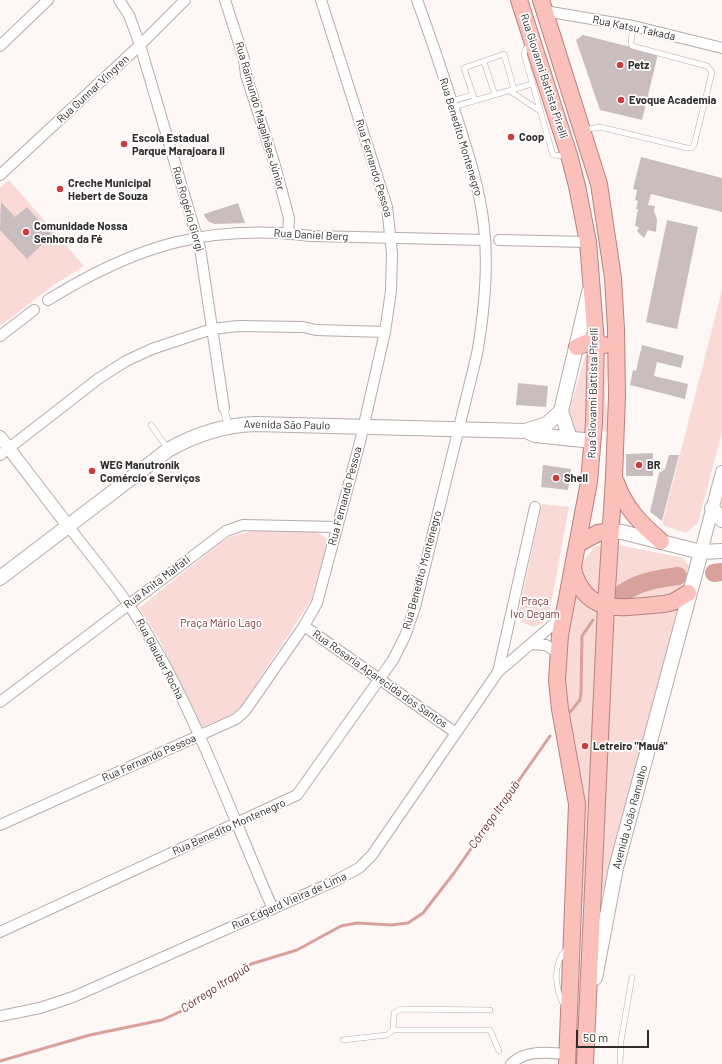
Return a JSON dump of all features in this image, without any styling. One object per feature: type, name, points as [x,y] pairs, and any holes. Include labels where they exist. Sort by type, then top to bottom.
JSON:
[{"type":"highway","name":"Rua Giovanni Battista Pirelli","points":[[519,0],[569,155],[588,242],[596,342],[593,441],[590,482],[558,653],[558,694],[577,804],[573,941],[567,1059]]},
{"type":"highway","name":"Rua Giovanni Battista Pirelli","points":[[543,6],[599,184],[611,258],[616,315],[617,396],[614,477],[606,606]]},
{"type":"highway","points":[[577,347],[589,342],[596,342],[607,348],[609,355],[609,379],[617,396]]},
{"type":"highway","points":[[593,441],[605,438],[616,431]]},
{"type":"highway","points":[[614,477],[627,507],[636,518],[662,541]]},
{"type":"highway","points":[[578,544],[598,533],[611,531]]},
{"type":"highway","points":[[573,569],[576,582],[581,591],[592,601],[606,606],[664,604],[673,602],[688,593]]},
{"type":"highway","name":"Avenida João Ramalho","points":[[585,1064],[606,606]]},
{"type":"main road","points":[[570,439],[561,411],[592,282]]},
{"type":"main road","name":"Avenida São Paulo","points":[[0,578],[168,450],[203,432],[228,426],[255,424],[525,431],[547,424],[561,411]]},
{"type":"main road","name":"Avenida São Paulo","points":[[525,431],[535,435],[593,441]]},
{"type":"main road","points":[[712,508],[722,520]]},
{"type":"main road","points":[[611,531],[662,541],[701,552],[722,551]]},
{"type":"main road","name":"Avenida João Ramalho","points":[[588,1015],[606,913],[616,868],[688,593],[701,552]]},
{"type":"street","points":[[0,46],[48,0]]},
{"type":"street","name":"Rua Rogério Giorgi","points":[[119,0],[130,15],[140,45],[197,238],[228,426]]},
{"type":"street","name":"Rua Gunnar Vingren","points":[[0,176],[140,45],[185,0]]},
{"type":"street","name":"Rua Raimundo Magalhães Júnior","points":[[225,0],[244,59],[246,75],[274,162],[289,218],[288,234]]},
{"type":"street","name":"Rua Fernando Pessoa","points":[[0,825],[236,719],[245,711],[304,626],[317,603],[363,427],[385,332],[392,292],[392,237],[388,207],[321,0]]},
{"type":"street","name":"Rua Benedito Montenegro","points":[[0,932],[297,795],[380,679],[400,647],[412,614],[477,354],[482,326],[485,279],[485,240],[479,194],[471,161],[417,0]]},
{"type":"street","name":"Rua Katsu Takada","points":[[543,6],[722,48]]},
{"type":"street","name":"Rua Daniel Berg","points":[[48,300],[83,278],[138,253],[197,238],[227,233],[588,242]]},
{"type":"street","points":[[0,336],[34,310]]},
{"type":"street","points":[[4,452],[98,379],[126,361],[152,349],[212,329],[238,326],[296,327],[316,330],[385,332]]},
{"type":"street","name":"Rua Glauber Rocha","points":[[0,437],[4,452],[69,526],[129,604],[153,643],[199,736],[273,909]]},
{"type":"street","points":[[701,552],[722,472]]},
{"type":"street","points":[[498,672],[535,507]]},
{"type":"street","name":"Rua Anita Malfati","points":[[0,702],[214,539],[234,527],[250,525],[337,527]]},
{"type":"street","name":"Rua Edgard Vieira de Lima","points":[[0,1016],[40,1008],[74,997],[349,874],[368,859],[498,672],[564,616]]},
{"type":"street","name":"Rua Rosaria Aparecida dos Santos","points":[[304,626],[456,733]]},
{"type":"street","points":[[531,644],[546,644],[558,653]]},
{"type":"street","points":[[511,1064],[520,1058],[533,1054],[567,1059]]},
{"type":"lane","points":[[582,130],[600,127],[687,148],[691,148],[694,145],[712,72],[711,68],[632,46],[633,26]]},
{"type":"lane","points":[[533,44],[524,51],[553,155],[564,157],[569,155]]},
{"type":"lane","points":[[474,98],[464,68],[504,54],[512,90],[541,112]]},
{"type":"lane","points":[[484,62],[495,95]]},
{"type":"lane","points":[[452,104],[474,98],[495,95],[532,84]]},
{"type":"lane","points":[[151,425],[168,450]]},
{"type":"lane","points":[[620,1064],[621,1041],[632,977]]},
{"type":"lane","points":[[393,1030],[394,1013],[401,1009],[490,1010]]},
{"type":"lane","points":[[343,1040],[387,1035],[393,1030],[490,1030],[499,1051]]},
{"type":"green space","points":[[9,180],[84,266],[51,287],[0,326],[0,188]]},
{"type":"green space","points":[[722,290],[722,432],[698,523],[686,533],[662,525]]},
{"type":"green space","points":[[589,354],[586,432],[579,433],[572,429],[568,416],[585,356]]},
{"type":"green space","points":[[606,355],[607,371],[605,403],[610,425],[605,432],[602,429]]},
{"type":"green space","name":"Praça Ivo Degam","points":[[542,504],[569,507],[549,615],[543,623],[533,627],[522,622],[519,611]]},
{"type":"green space","name":"Praça Mário Lago","points":[[252,531],[317,532],[326,538],[327,544],[311,600],[241,707],[232,714],[200,728],[159,639],[139,608],[229,537]]},
{"type":"green space","points":[[609,543],[683,558],[689,566],[603,892],[581,903],[578,900],[562,679],[577,570],[594,547]]},
{"type":"building","name":"Petz","points":[[583,35],[658,54],[642,120],[600,110],[576,40]]},
{"type":"building","points":[[641,157],[722,178],[722,212],[651,194],[648,205],[655,206],[654,211],[657,219],[656,232],[648,230],[644,238],[637,231],[639,228],[635,225],[638,201],[635,200],[637,190],[633,189]]},
{"type":"building","name":"Comunidade Nossa Senhora da Fé","points":[[1,202],[15,217],[27,207],[52,235],[27,259],[0,230]]},
{"type":"building","points":[[238,203],[245,223],[215,224],[209,222],[205,217],[204,214]]},
{"type":"building","points":[[667,220],[698,227],[677,329],[646,322]]},
{"type":"building","points":[[642,345],[684,356],[681,368],[657,362],[654,376],[688,384],[685,399],[630,385],[633,370],[636,371]]},
{"type":"building","points":[[518,383],[548,386],[546,407],[516,405]]},
{"type":"building","name":"BR","points":[[653,453],[653,476],[626,476],[626,454]]},
{"type":"building","points":[[669,455],[679,455],[662,521],[650,512],[659,473],[665,469]]},
{"type":"building","name":"Shell","points":[[543,465],[571,469],[568,490],[541,487]]},
{"type":"waterway","name":"Córrego Itrapuã","points":[[714,573],[722,572]]},
{"type":"waterway","name":"Córrego Itrapuã","points":[[620,595],[640,584],[678,576]]},
{"type":"waterway","name":"Córrego Itrapuã","points":[[570,712],[580,700],[582,636],[593,620]]},
{"type":"waterway","name":"Córrego Itrapuã","points":[[0,1061],[90,1035],[162,1020],[186,1009],[251,964],[297,950],[341,926],[357,923],[391,925],[408,923],[423,913],[454,873],[550,736]]},
{"type":"place","name":"Petz","points":[[620,65]]},
{"type":"place","name":"Evoque Academia","points":[[621,100]]},
{"type":"place","name":"Coop","points":[[511,137]]},
{"type":"place","name":"Escola Estadual Parque Marajoara II","points":[[124,144]]},
{"type":"place","name":"Creche Municipal Hebert de Souza","points":[[60,189]]},
{"type":"place","name":"Comunidade Nossa Senhora da Fé","points":[[26,232]]},
{"type":"place","name":"BR","points":[[639,465]]},
{"type":"place","name":"WEG Manutronik Comércio e Serviços","points":[[92,471]]},
{"type":"place","name":"Shell","points":[[556,478]]},
{"type":"place","name":"Letreiro \"Mauá\"","points":[[585,746]]}]
